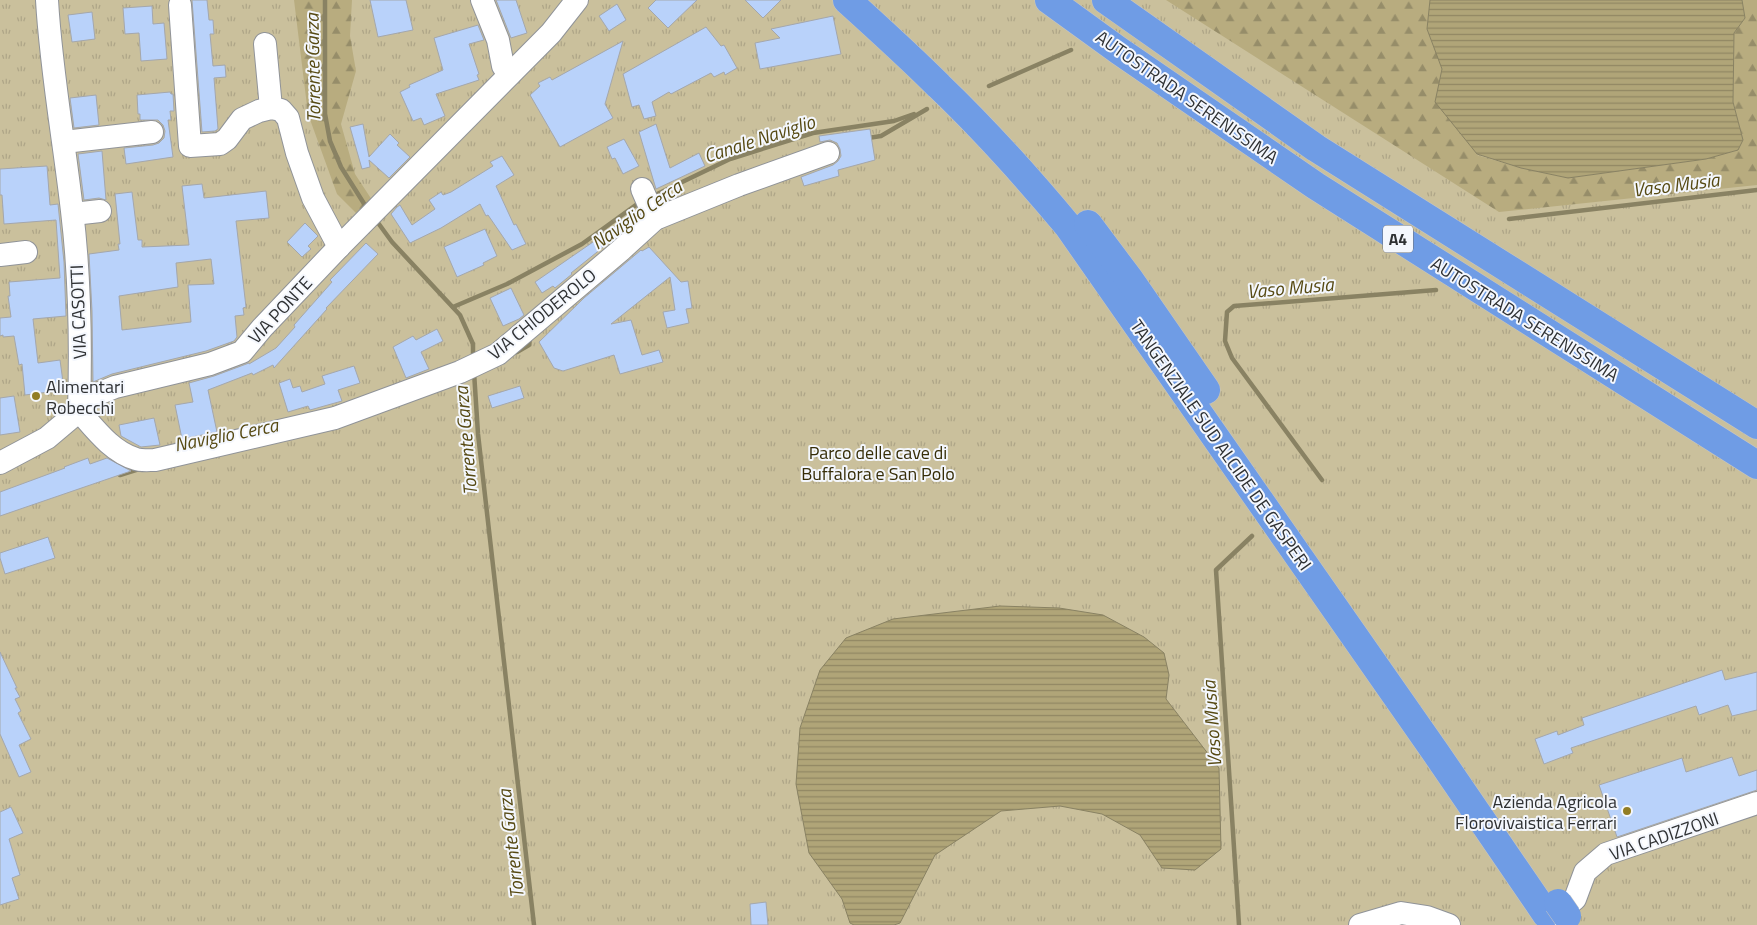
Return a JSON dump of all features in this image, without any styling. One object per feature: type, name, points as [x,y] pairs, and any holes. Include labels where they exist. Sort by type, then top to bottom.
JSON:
[{"type":"highway","name":"TANGENZIALE SUD ALCIDE DE GASPERI","points":[[847,0],[960,107],[1030,180],[1068,226],[1436,753],[1556,919]]},
{"type":"highway","name":"TANGENZIALE SUD ALCIDE DE GASPERI","points":[[873,0],[951,72],[1042,167],[1079,212],[1130,280],[1556,919]]},
{"type":"highway","name":"AUTOSTRADA SERENISSIMA","points":[[1049,0],[1179,93],[1316,186],[1757,465]]},
{"type":"highway","name":"AUTOSTRADA SERENISSIMA","points":[[1106,0],[1316,148],[1757,426]]},
{"type":"street","name":"VIA CASOTTI","points":[[47,0],[49,33],[73,214],[79,324],[80,411]]},
{"type":"street","points":[[482,0],[498,40],[503,66],[509,75]]},
{"type":"street","name":"VIA PONTE","points":[[0,464],[47,438],[80,411],[93,396],[115,387],[210,364],[242,352],[339,247],[551,33],[577,0]]},
{"type":"street","points":[[180,5],[190,146],[220,144],[227,139],[242,119],[271,108],[281,110],[288,118],[297,153],[313,198],[339,247]]},
{"type":"street","points":[[265,44],[271,108]]},
{"type":"street","points":[[64,142],[152,132]]},
{"type":"street","name":"VIA CHIODEROLO","points":[[80,411],[101,436],[121,452],[137,460],[155,460],[335,418],[460,372],[498,354],[622,250],[655,219],[739,185],[828,153]]},
{"type":"street","points":[[642,189],[655,219]]},
{"type":"street","points":[[73,214],[100,211]]},
{"type":"street","points":[[0,255],[26,252]]},
{"type":"street","name":"VIA CADIZZONI","points":[[1556,919],[1575,899],[1585,872],[1606,854],[1757,803]]},
{"type":"street","points":[[1360,925],[1401,913],[1427,917],[1449,925]]},
{"type":"green space","name":"Parco delle cave di Buffalora e San Polo","points":[[0,0],[1757,0],[1757,925],[0,925]]},
{"type":"green space","points":[[294,0],[352,0],[350,36],[356,71],[341,124],[355,174],[372,200],[358,215],[337,194],[308,114]]},
{"type":"green space","points":[[1166,0],[1430,0],[1427,29],[1477,155],[1521,168],[1568,178],[1706,159],[1738,150],[1743,140],[1733,102],[1734,33],[1745,18],[1742,0],[1757,0],[1757,185],[1499,212]]},
{"type":"shaded area","points":[[1430,0],[1742,0],[1745,18],[1734,33],[1733,102],[1743,140],[1738,150],[1706,159],[1568,178],[1521,168],[1477,154],[1435,102],[1442,69],[1427,29]]},
{"type":"shaded area","points":[[1000,606],[1059,608],[1103,615],[1144,637],[1164,653],[1169,675],[1166,699],[1219,768],[1221,849],[1195,870],[1162,868],[1140,835],[1102,814],[1060,806],[1001,811],[935,855],[900,923],[894,925],[854,925],[850,923],[842,899],[809,853],[796,784],[800,728],[820,670],[846,638],[893,619]]},
{"type":"building","points":[[192,0],[207,0],[209,20],[213,20],[214,34],[210,34],[213,66],[225,65],[226,77],[214,78],[218,129],[215,131],[202,132]]},
{"type":"building","points":[[370,0],[406,0],[413,30],[378,37]]},
{"type":"building","points":[[496,0],[516,0],[527,33],[511,38]]},
{"type":"building","points":[[656,0],[697,0],[668,28],[648,8]]},
{"type":"building","points":[[745,0],[781,0],[763,18]]},
{"type":"building","points":[[617,4],[626,20],[609,31],[599,16]]},
{"type":"building","points":[[152,6],[153,24],[164,23],[167,59],[141,61],[139,33],[125,34],[123,8]]},
{"type":"building","points":[[92,12],[95,39],[72,42],[68,15]]},
{"type":"building","points":[[833,16],[841,54],[760,69],[755,43],[780,38],[771,29]]},
{"type":"building","points":[[478,25],[484,40],[469,44],[479,74],[477,75],[479,80],[436,94],[445,116],[424,125],[421,118],[413,121],[400,92],[410,87],[409,85],[443,70],[434,38]]},
{"type":"building","points":[[706,27],[721,46],[724,45],[737,68],[725,75],[724,72],[714,77],[711,73],[671,94],[669,92],[652,102],[656,116],[644,119],[639,105],[632,107],[623,74]]},
{"type":"building","points":[[623,41],[605,104],[613,118],[560,147],[530,95],[540,86],[538,83],[550,77],[552,80]]},
{"type":"building","points":[[170,92],[173,94],[174,111],[170,111],[171,120],[168,120],[173,157],[126,164],[124,148],[153,145],[159,143],[164,138],[165,131],[163,125],[158,120],[140,120],[137,95]]},
{"type":"building","points":[[96,95],[99,125],[74,128],[70,98]]},
{"type":"building","points":[[363,124],[369,157],[390,134],[399,143],[397,145],[410,157],[389,178],[369,160],[370,167],[362,169],[350,127]]},
{"type":"building","points":[[656,124],[670,168],[699,153],[705,166],[656,189],[639,132]]},
{"type":"building","points":[[870,129],[875,160],[838,170],[839,176],[804,186],[801,177],[833,165],[841,156],[837,143],[830,140],[820,142],[819,136]]},
{"type":"building","points":[[624,139],[639,166],[623,174],[615,158],[612,159],[607,147]]},
{"type":"building","points":[[102,151],[106,200],[99,198],[84,200],[78,154]]},
{"type":"building","points":[[502,156],[514,175],[496,186],[514,225],[516,224],[526,244],[512,250],[488,215],[486,216],[480,204],[441,228],[410,243],[391,214],[397,207],[400,205],[412,225],[435,209],[429,200],[441,192],[443,195],[451,192],[493,166],[490,162]]},
{"type":"building","points":[[47,166],[50,205],[58,204],[64,262],[66,316],[33,319],[38,363],[60,360],[63,382],[56,383],[57,391],[25,395],[22,364],[19,365],[14,336],[0,336],[0,318],[11,317],[8,296],[10,296],[9,282],[60,278],[56,220],[4,224],[2,195],[0,195],[0,169]]},
{"type":"building","points":[[202,184],[204,198],[266,191],[269,218],[236,221],[246,307],[243,308],[244,315],[235,316],[237,337],[234,341],[206,351],[112,374],[93,382],[89,254],[119,250],[115,194],[132,192],[138,240],[142,240],[142,247],[189,245],[182,186]],"holes":[[[211,259],[214,284],[188,285],[191,322],[122,330],[119,296],[178,287],[176,263]]]},
{"type":"building","points":[[622,222],[626,228],[555,288],[553,286],[542,293],[535,282]]},
{"type":"building","points":[[305,223],[318,236],[308,246],[311,249],[302,257],[287,242]]},
{"type":"building","points":[[485,229],[497,256],[483,263],[484,265],[457,277],[444,247]]},
{"type":"building","points":[[366,243],[378,254],[326,308],[274,368],[273,365],[253,375],[252,373],[208,390],[217,432],[182,439],[175,405],[193,402],[189,383],[249,364],[276,348],[332,282],[330,280]]},
{"type":"building","points":[[649,247],[681,282],[688,281],[692,308],[686,309],[689,323],[667,328],[663,312],[675,310],[670,277],[611,324],[631,320],[642,355],[659,350],[663,362],[620,374],[614,355],[563,371],[554,368],[539,342],[584,298],[641,250]]},
{"type":"building","points":[[511,288],[524,315],[503,326],[490,298]]},
{"type":"building","points":[[437,329],[443,341],[421,352],[429,369],[406,378],[393,347],[413,336],[416,340]]},
{"type":"building","points":[[354,366],[360,383],[338,390],[342,401],[310,410],[308,406],[288,412],[279,383],[290,379],[293,388],[300,386],[302,392],[325,384],[322,376]]},
{"type":"building","points":[[520,386],[524,398],[492,408],[488,396]]},
{"type":"building","points":[[14,396],[20,432],[0,435],[0,398]]},
{"type":"building","points":[[154,418],[160,445],[141,447],[121,436],[119,425]]},
{"type":"building","points":[[88,458],[90,464],[107,458],[131,471],[0,516],[0,492]]},
{"type":"building","points":[[48,537],[55,558],[5,574],[0,553]]},
{"type":"building","points":[[0,652],[17,688],[15,688],[20,697],[15,699],[21,711],[18,713],[31,739],[19,745],[31,772],[19,777],[0,734]]},
{"type":"building","points":[[1722,670],[1725,680],[1757,672],[1757,710],[1732,716],[1728,705],[1699,715],[1696,706],[1571,748],[1573,753],[1544,764],[1535,739],[1557,731],[1558,735],[1584,725],[1582,718]]},
{"type":"building","points":[[1732,757],[1739,776],[1757,770],[1757,790],[1617,837],[1599,785],[1682,758],[1686,772]]},
{"type":"building","points":[[11,807],[23,833],[9,839],[20,875],[12,878],[19,899],[0,905],[0,812]]},
{"type":"building","points":[[766,902],[768,925],[751,925],[750,904]]},
{"type":"waterway","name":"Torrente Garza","points":[[325,0],[325,114],[330,141],[341,167],[368,210]]},
{"type":"waterway","name":"Naviglio Cerca","points":[[989,86],[1071,50]]},
{"type":"waterway","name":"Naviglio Cerca","points":[[868,138],[881,136],[927,109]]},
{"type":"waterway","name":"Canale Naviglio","points":[[651,197],[730,159],[813,133],[894,121],[914,114]]},
{"type":"waterway","name":"Vaso Musia","points":[[1509,219],[1757,190]]},
{"type":"waterway","name":"Canale Naviglio","points":[[453,307],[507,284],[582,244],[640,202]]},
{"type":"waterway","name":"Torrente Garza","points":[[376,220],[392,242],[460,315],[473,344],[473,357]]},
{"type":"waterway","name":"Vaso Musia","points":[[1322,480],[1232,358],[1225,341],[1227,312],[1234,306],[1436,290]]},
{"type":"waterway","name":"Naviglio Cerca","points":[[517,352],[529,345],[530,337]]},
{"type":"waterway","name":"Torrente Garza","points":[[474,372],[478,434],[534,925]]},
{"type":"waterway","name":"Naviglio Cerca","points":[[120,475],[139,469]]},
{"type":"waterway","name":"Vaso Musia","points":[[1239,925],[1216,570],[1252,536]]},
{"type":"place","name":"Alimentari Robecchi","points":[[36,396]]},
{"type":"place","name":"Azienda Agricola Florovivaistica Ferrari","points":[[1627,811]]}]
